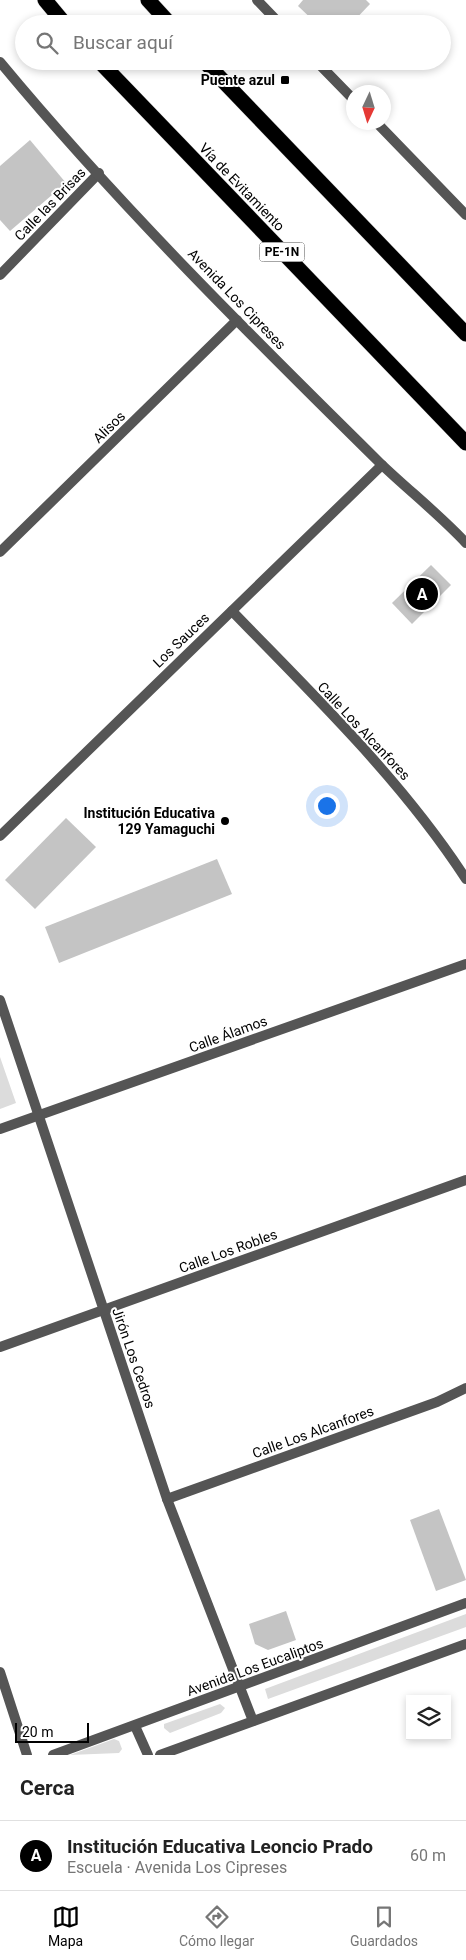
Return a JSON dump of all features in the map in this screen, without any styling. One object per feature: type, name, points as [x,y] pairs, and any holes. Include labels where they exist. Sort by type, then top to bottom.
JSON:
[{"type":"highway","points":[[45,0],[58,15]]},
{"type":"highway","points":[[148,0],[162,15]]},
{"type":"highway","name":"Vía de Evitamiento","points":[[109,70],[466,443]]},
{"type":"highway","points":[[213,70],[466,334]]},
{"type":"street","points":[[256,0],[271,15]]},
{"type":"street","name":"Avenida Los Cipreses","points":[[0,62],[33,102],[99,174],[237,320],[382,465],[466,542]]},
{"type":"street","points":[[325,70],[346,92]]},
{"type":"street","points":[[384,130],[466,215]]},
{"type":"street","name":"Calle las Brisas","points":[[0,275],[99,174]]},
{"type":"street","name":"Alisos","points":[[0,552],[237,320]]},
{"type":"street","name":"Los Sauces","points":[[0,836],[382,465]]},
{"type":"street","name":"Calle Los Alcanfores","points":[[232,610],[364,748],[410,801],[466,879]]},
{"type":"street","name":"Calle Álamos","points":[[0,1129],[466,964]]},
{"type":"street","name":"Jirón Los Cedros","points":[[0,1000],[167,1499],[253,1721]]},
{"type":"street","name":"Calle Los Robles","points":[[0,1348],[466,1180]]},
{"type":"street","name":"Calle Los Alcanfores","points":[[167,1499],[437,1402],[466,1388]]},
{"type":"street","name":"Avenida Los Eucaliptos","points":[[53,1755],[240,1688],[466,1603]]},
{"type":"street","points":[[160,1755],[466,1644]]},
{"type":"street","points":[[0,1672],[28,1755]]},
{"type":"street","points":[[136,1726],[148,1755]]},
{"type":"shaded area","points":[[0,1057],[16,1103],[0,1109]]},
{"type":"shaded area","points":[[466,1614],[466,1627],[268,1699],[265,1689]]},
{"type":"shaded area","points":[[220,1704],[225,1708],[221,1713],[170,1733],[164,1728],[164,1724]]},
{"type":"shaded area","points":[[114,1739],[119,1741],[122,1749],[119,1753],[70,1755]]},
{"type":"building","points":[[303,0],[366,0],[370,4],[360,15],[308,15],[298,6]]},
{"type":"building","points":[[30,140],[66,183],[10,231],[0,220],[0,166]]},
{"type":"building","points":[[431,565],[451,585],[412,624],[392,603]]},
{"type":"building","points":[[66,818],[96,847],[35,909],[5,880]]},
{"type":"building","points":[[217,859],[232,894],[59,963],[45,927]]},
{"type":"building","points":[[439,1509],[466,1580],[436,1591],[410,1520]]},
{"type":"building","points":[[286,1611],[296,1640],[268,1650],[255,1644],[249,1624]]},
{"type":"place","name":"Puente azul","points":[[285,80]]},
{"type":"place","name":"Institución Educativa Leoncio Prado","points":[[422,594]]},
{"type":"place","name":"Institución Educativa 129 Yamaguchi","points":[[225,821]]}]
